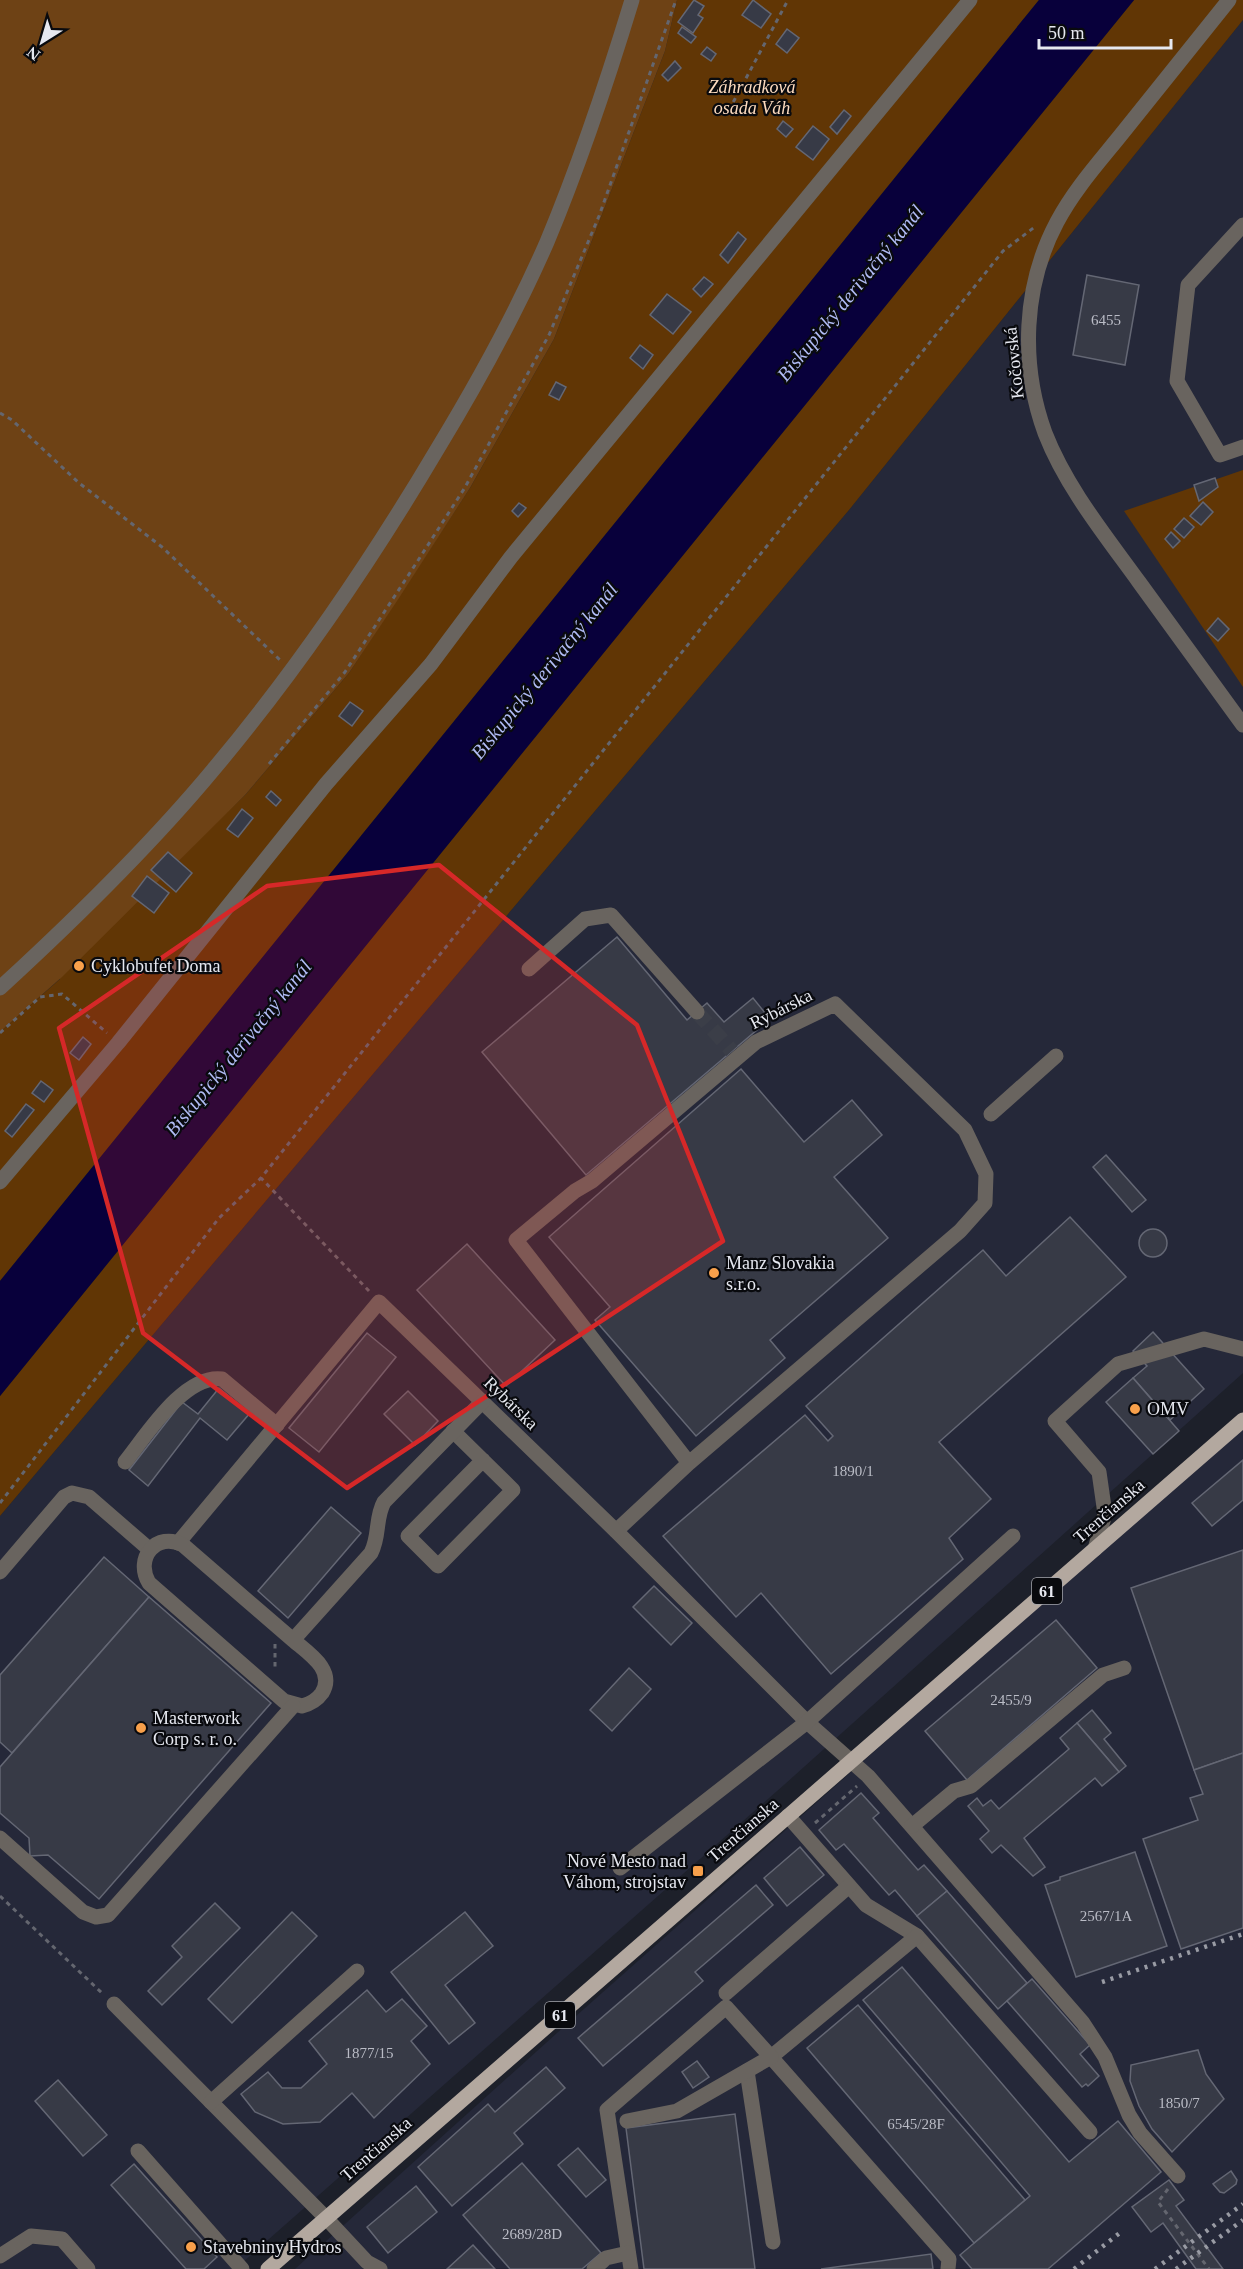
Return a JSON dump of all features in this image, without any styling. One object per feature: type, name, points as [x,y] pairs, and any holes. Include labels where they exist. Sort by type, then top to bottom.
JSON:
[{"type":"main road","name":"Trenčianska","points":[[268,2269],[1243,1420]]},
{"type":"street","points":[[0,988],[93,898],[210,774],[292,671],[391,529],[475,386],[546,243],[600,105],[632,0]]},
{"type":"street","points":[[0,1182],[118,1042],[326,784],[431,664],[519,548],[970,0]]},
{"type":"street","name":"Kočovská","points":[[1229,0],[1087,177],[1057,222],[1032,287],[1029,320],[1033,384],[1045,432],[1060,464],[1089,511],[1243,725]]},
{"type":"street","points":[[1243,225],[1188,285],[1177,381],[1220,454],[1243,447]]},
{"type":"street","points":[[529,969],[585,919],[611,915],[697,1012]]},
{"type":"street","name":"Rybárska","points":[[616,1531],[689,1463],[960,1231],[985,1203],[986,1174],[965,1130],[834,1004],[734,1054],[592,1181],[575,1191],[516,1240],[689,1463]]},
{"type":"street","points":[[991,1114],[1056,1056]]},
{"type":"street","points":[[178,1543],[379,1302]]},
{"type":"street","name":"Rybárska","points":[[379,1302],[616,1531],[807,1722],[868,1776],[1083,2023],[1105,2057],[1129,2115],[1140,2133],[1178,2176]]},
{"type":"street","points":[[1095,1549],[1105,1514],[1099,1472],[1055,1421],[1118,1364],[1204,1339],[1243,1349]]},
{"type":"street","points":[[125,1462],[174,1401],[197,1384],[214,1378],[222,1379],[277,1425]]},
{"type":"street","points":[[293,1640],[376,1544],[379,1510],[384,1502],[482,1402]]},
{"type":"street","points":[[453,1431],[483,1460],[513,1490],[438,1566],[408,1536],[483,1460]]},
{"type":"street","points":[[0,1572],[64,1497],[72,1493],[90,1497],[149,1550]]},
{"type":"street","points":[[620,1868],[807,1722],[1013,1536]]},
{"type":"street","points":[[159,1542],[178,1543],[322,1667],[326,1681],[324,1689],[314,1702],[292,1706],[275,1694],[149,1583],[143,1568],[149,1550],[159,1542]]},
{"type":"street","points":[[912,1826],[954,1791],[971,1786],[1103,1675],[1124,1668]]},
{"type":"street","points":[[0,1838],[83,1912],[96,1917],[108,1915],[292,1706]]},
{"type":"street","points":[[788,1816],[866,1905],[917,1936],[1090,2132]]},
{"type":"street","points":[[726,1993],[849,1886]]},
{"type":"street","points":[[627,2121],[677,2111],[771,2057],[917,1936]]},
{"type":"street","points":[[212,2102],[357,1971]]},
{"type":"street","points":[[114,2004],[327,2218],[367,2262],[380,2269]]},
{"type":"street","points":[[631,2269],[608,2110],[726,2007],[949,2259],[948,2269]]},
{"type":"street","points":[[747,2071],[773,2242]]},
{"type":"street","points":[[138,2151],[242,2269]]},
{"type":"street","points":[[0,2256],[31,2236],[62,2239],[88,2269]]},
{"type":"street","points":[[594,2269],[606,2258],[628,2253]]},
{"type":"path","points":[[269,764],[345,672],[423,553],[464,489],[549,335],[599,216],[676,0]]},
{"type":"path","points":[[729,110],[788,0]]},
{"type":"path","points":[[0,1503],[219,1218],[261,1178],[1003,251],[1044,220],[1057,222]]},
{"type":"path","points":[[0,413],[12,420],[79,483],[162,548],[292,671]]},
{"type":"path","points":[[0,1034],[40,997],[62,994],[118,1042]]},
{"type":"path","points":[[261,1178],[379,1302]]},
{"type":"path","points":[[275,1625],[275,1694]]},
{"type":"path","points":[[800,1830],[813,1824],[868,1776]]},
{"type":"path","points":[[0,1896],[114,2004]]},
{"type":"path","points":[[1158,2202],[1209,2269]]},
{"type":"highlighted area","points":[[439,865],[637,1025],[723,1241],[347,1488],[143,1333],[59,1028],[267,886]]},
{"type":"shaded area","points":[[0,0],[677,0],[665,51],[554,339],[470,488],[397,601],[349,673],[246,794],[62,977],[0,1032]]},
{"type":"shaded area","points":[[1243,20],[1243,1373],[785,1784],[235,2269],[0,2269],[0,1516],[849,510]]},
{"type":"shaded area","points":[[1243,1424],[1243,2269],[295,2269],[567,2024]]},
{"type":"green space","name":"Záhradková osada Váh","points":[[677,0],[1039,0],[0,1281],[0,1032],[60,979],[56,975],[246,794],[349,673],[470,488],[554,339],[665,51]]},
{"type":"green space","points":[[1134,0],[1243,0],[1243,20],[849,510],[0,1516],[0,1396]]},
{"type":"green space","points":[[1243,470],[1243,687],[1124,511]]},
{"type":"water","name":"Biskupický derivačný kanál","points":[[1039,0],[1134,0],[0,1396],[0,1281]]},
{"type":"building","points":[[694,0],[704,6],[698,15],[703,18],[693,33],[678,22]]},
{"type":"building","points":[[753,0],[771,14],[761,28],[742,15]]},
{"type":"building","points":[[682,27],[696,37],[691,43],[678,33]]},
{"type":"building","points":[[787,29],[799,38],[787,53],[776,44]]},
{"type":"building","points":[[707,47],[716,54],[711,61],[701,54]]},
{"type":"building","points":[[675,61],[681,68],[668,81],[662,75]]},
{"type":"building","points":[[844,110],[851,116],[837,134],[830,127]]},
{"type":"building","points":[[783,121],[793,129],[786,137],[777,129]]},
{"type":"building","points":[[813,126],[829,139],[813,160],[796,147]]},
{"type":"building","points":[[738,232],[746,239],[728,263],[720,255]]},
{"type":"building","points":[[1087,275],[1139,285],[1125,365],[1073,355]]},
{"type":"building","points":[[704,277],[713,284],[701,297],[693,289]]},
{"type":"building","points":[[667,294],[691,312],[673,334],[650,315]]},
{"type":"building","points":[[640,345],[653,355],[643,369],[630,358]]},
{"type":"building","points":[[556,382],[566,387],[559,400],[549,395]]},
{"type":"building","points":[[1215,478],[1218,487],[1199,501],[1194,485]]},
{"type":"building","points":[[1203,502],[1213,512],[1201,525],[1190,516]]},
{"type":"building","points":[[519,503],[526,508],[518,517],[512,511]]},
{"type":"building","points":[[1184,518],[1194,527],[1184,538],[1174,529]]},
{"type":"building","points":[[1171,532],[1180,541],[1173,548],[1165,539]]},
{"type":"building","points":[[1218,618],[1229,629],[1218,641],[1207,631]]},
{"type":"building","points":[[350,702],[363,711],[352,726],[339,716]]},
{"type":"building","points":[[271,791],[281,800],[276,806],[266,797]]},
{"type":"building","points":[[242,809],[253,818],[238,837],[227,829]]},
{"type":"building","points":[[168,852],[192,873],[176,892],[151,870]]},
{"type":"building","points":[[147,876],[169,893],[154,913],[132,896]]},
{"type":"building","points":[[617,937],[687,1020],[707,1003],[724,1022],[753,998],[770,1019],[586,1175],[482,1052]]},
{"type":"building","points":[[83,1037],[91,1044],[79,1060],[70,1053]]},
{"type":"building","name":"Manz Slovakia s.r.o.","points":[[741,1069],[804,1142],[852,1100],[882,1135],[834,1177],[888,1238],[770,1340],[785,1358],[696,1436],[595,1320],[610,1307],[549,1237]]},
{"type":"building","points":[[41,1081],[53,1090],[44,1102],[32,1093]]},
{"type":"building","points":[[26,1104],[34,1110],[12,1137],[5,1131]]},
{"type":"building","points":[[1106,1155],[1146,1200],[1132,1212],[1093,1167]]},
{"type":"building","points":[[1070,1217],[1126,1277],[939,1442],[991,1499],[949,1538],[963,1559],[831,1674],[761,1593],[736,1617],[663,1536],[805,1415],[828,1441],[833,1436],[806,1406],[983,1250],[1006,1276]]},
{"type":"building","points":[[1153,1229],[1163,1233],[1167,1243],[1163,1253],[1153,1257],[1143,1253],[1139,1243],[1143,1233]]},
{"type":"building","points":[[467,1244],[555,1340],[506,1386],[417,1290]]},
{"type":"building","points":[[1153,1332],[1204,1389],[1170,1420],[1133,1378],[1147,1366],[1133,1351]]},
{"type":"building","points":[[367,1333],[396,1357],[319,1452],[289,1428]]},
{"type":"building","points":[[1133,1378],[1179,1431],[1153,1454],[1106,1402]]},
{"type":"building","points":[[219,1388],[250,1413],[227,1440],[200,1418],[148,1486],[129,1470],[182,1402],[198,1414]]},
{"type":"building","points":[[408,1391],[438,1421],[415,1445],[384,1414]]},
{"type":"building","points":[[1243,1460],[1243,1500],[1212,1526],[1192,1503]]},
{"type":"building","points":[[331,1507],[361,1533],[288,1618],[258,1591]]},
{"type":"building","points":[[1243,1550],[1243,1753],[1194,1770],[1131,1588]]},
{"type":"building","points":[[104,1557],[149,1597],[12,1753],[0,1742],[0,1675]]},
{"type":"building","points":[[654,1586],[692,1623],[671,1645],[633,1607]]},
{"type":"building","name":"Masterwork Corp s. r. o.","points":[[149,1597],[271,1703],[99,1899],[48,1855],[30,1856],[29,1838],[0,1813],[0,1767]]},
{"type":"building","points":[[1056,1620],[1097,1668],[967,1780],[925,1731]]},
{"type":"building","points":[[629,1668],[651,1689],[612,1731],[590,1710]]},
{"type":"building","points":[[1092,1710],[1111,1733],[1104,1739],[1126,1766],[1119,1772],[1077,1723]]},
{"type":"building","points":[[1077,1723],[1119,1772],[1102,1786],[1095,1778],[1024,1838],[1045,1867],[1033,1876],[1001,1845],[992,1853],[980,1839],[989,1831],[968,1806],[977,1798],[983,1806],[991,1800],[999,1809],[1069,1749],[1060,1738]]},
{"type":"building","points":[[1243,1753],[1243,1928],[1181,1949],[1143,1839],[1198,1820],[1190,1798],[1203,1794],[1194,1770]]},
{"type":"building","points":[[861,1793],[879,1813],[873,1818],[918,1870],[924,1865],[947,1891],[917,1916],[895,1890],[889,1895],[844,1844],[836,1850],[819,1830]]},
{"type":"building","points":[[800,1847],[824,1875],[787,1906],[764,1878]]},
{"type":"building","points":[[1135,1852],[1167,1946],[1076,1977],[1045,1885],[1060,1880],[1060,1877]]},
{"type":"building","points":[[756,1885],[773,1905],[695,1972],[703,1981],[603,2066],[578,2038]]},
{"type":"building","points":[[947,1891],[1027,1983],[998,2009],[917,1916]]},
{"type":"building","points":[[215,1903],[240,1928],[162,2005],[148,1991],[182,1957],[172,1946]]},
{"type":"building","points":[[292,1912],[317,1936],[232,2023],[208,1999]]},
{"type":"building","points":[[465,1912],[493,1946],[445,1985],[475,2023],[449,2044],[391,1972]]},
{"type":"building","points":[[902,1967],[1069,2162],[1118,2121],[1161,2172],[1048,2269],[972,2269],[960,2255],[1030,2196],[863,2000]]},
{"type":"building","points":[[1032,1979],[1090,2045],[1080,2054],[1099,2076],[1088,2086],[1086,2084],[1082,2087],[1007,2001]]},
{"type":"building","points":[[367,1990],[386,2012],[402,1999],[427,2026],[411,2041],[430,2064],[374,2118],[352,2093],[320,2122],[283,2124],[255,2112],[241,2094],[268,2072],[282,2088],[301,2088],[327,2064],[309,2041]]},
{"type":"building","points":[[858,2005],[1025,2200],[974,2243],[807,2048]]},
{"type":"building","points":[[1198,2050],[1206,2074],[1224,2099],[1172,2152],[1152,2129],[1139,2106],[1130,2081],[1131,2065]]},
{"type":"building","points":[[697,2061],[709,2077],[693,2088],[682,2072]]},
{"type":"building","points":[[546,2067],[565,2088],[514,2133],[523,2144],[452,2206],[418,2167],[488,2104],[495,2112]]},
{"type":"building","points":[[58,2080],[107,2135],[83,2156],[35,2101]]},
{"type":"building","points":[[735,2114],[755,2269],[644,2269],[626,2128]]},
{"type":"building","points":[[578,2148],[606,2180],[586,2197],[558,2165]]},
{"type":"building","points":[[522,2163],[601,2253],[582,2269],[510,2269],[463,2215]]},
{"type":"building","points":[[134,2164],[217,2257],[204,2269],[186,2269],[111,2185]]},
{"type":"building","points":[[1231,2171],[1237,2180],[1236,2184],[1224,2193],[1220,2192],[1213,2184]]},
{"type":"building","points":[[1169,2180],[1184,2200],[1176,2206],[1223,2269],[1196,2269],[1163,2223],[1151,2232],[1132,2207]]},
{"type":"building","points":[[416,2186],[437,2212],[388,2253],[367,2227]]},
{"type":"building","points":[[473,2245],[495,2269],[447,2269]]},
{"type":"building","points":[[931,2254],[933,2269],[821,2269]]},
{"type":"tunnel","points":[[697,1012],[732,1051]]},
{"type":"railway","points":[[1102,1982],[1243,1934]]},
{"type":"railway","points":[[1155,2269],[1243,2204]]},
{"type":"railway","points":[[1176,2269],[1243,2220]]},
{"type":"railway","points":[[1074,2269],[1121,2232]]},
{"type":"place","name":"Cyklobufet Doma","points":[[79,966]]},
{"type":"place","name":"Manz Slovakia s.r.o.","points":[[714,1273]]},
{"type":"place","name":"OMV","points":[[1135,1409]]},
{"type":"place","name":"Masterwork Corp s. r. o.","points":[[141,1728]]},
{"type":"place","name":"Nové Mesto nad Váhom, strojstav","points":[[698,1871]]},
{"type":"place","name":"Stavebniny Hydros","points":[[191,2247]]}]
